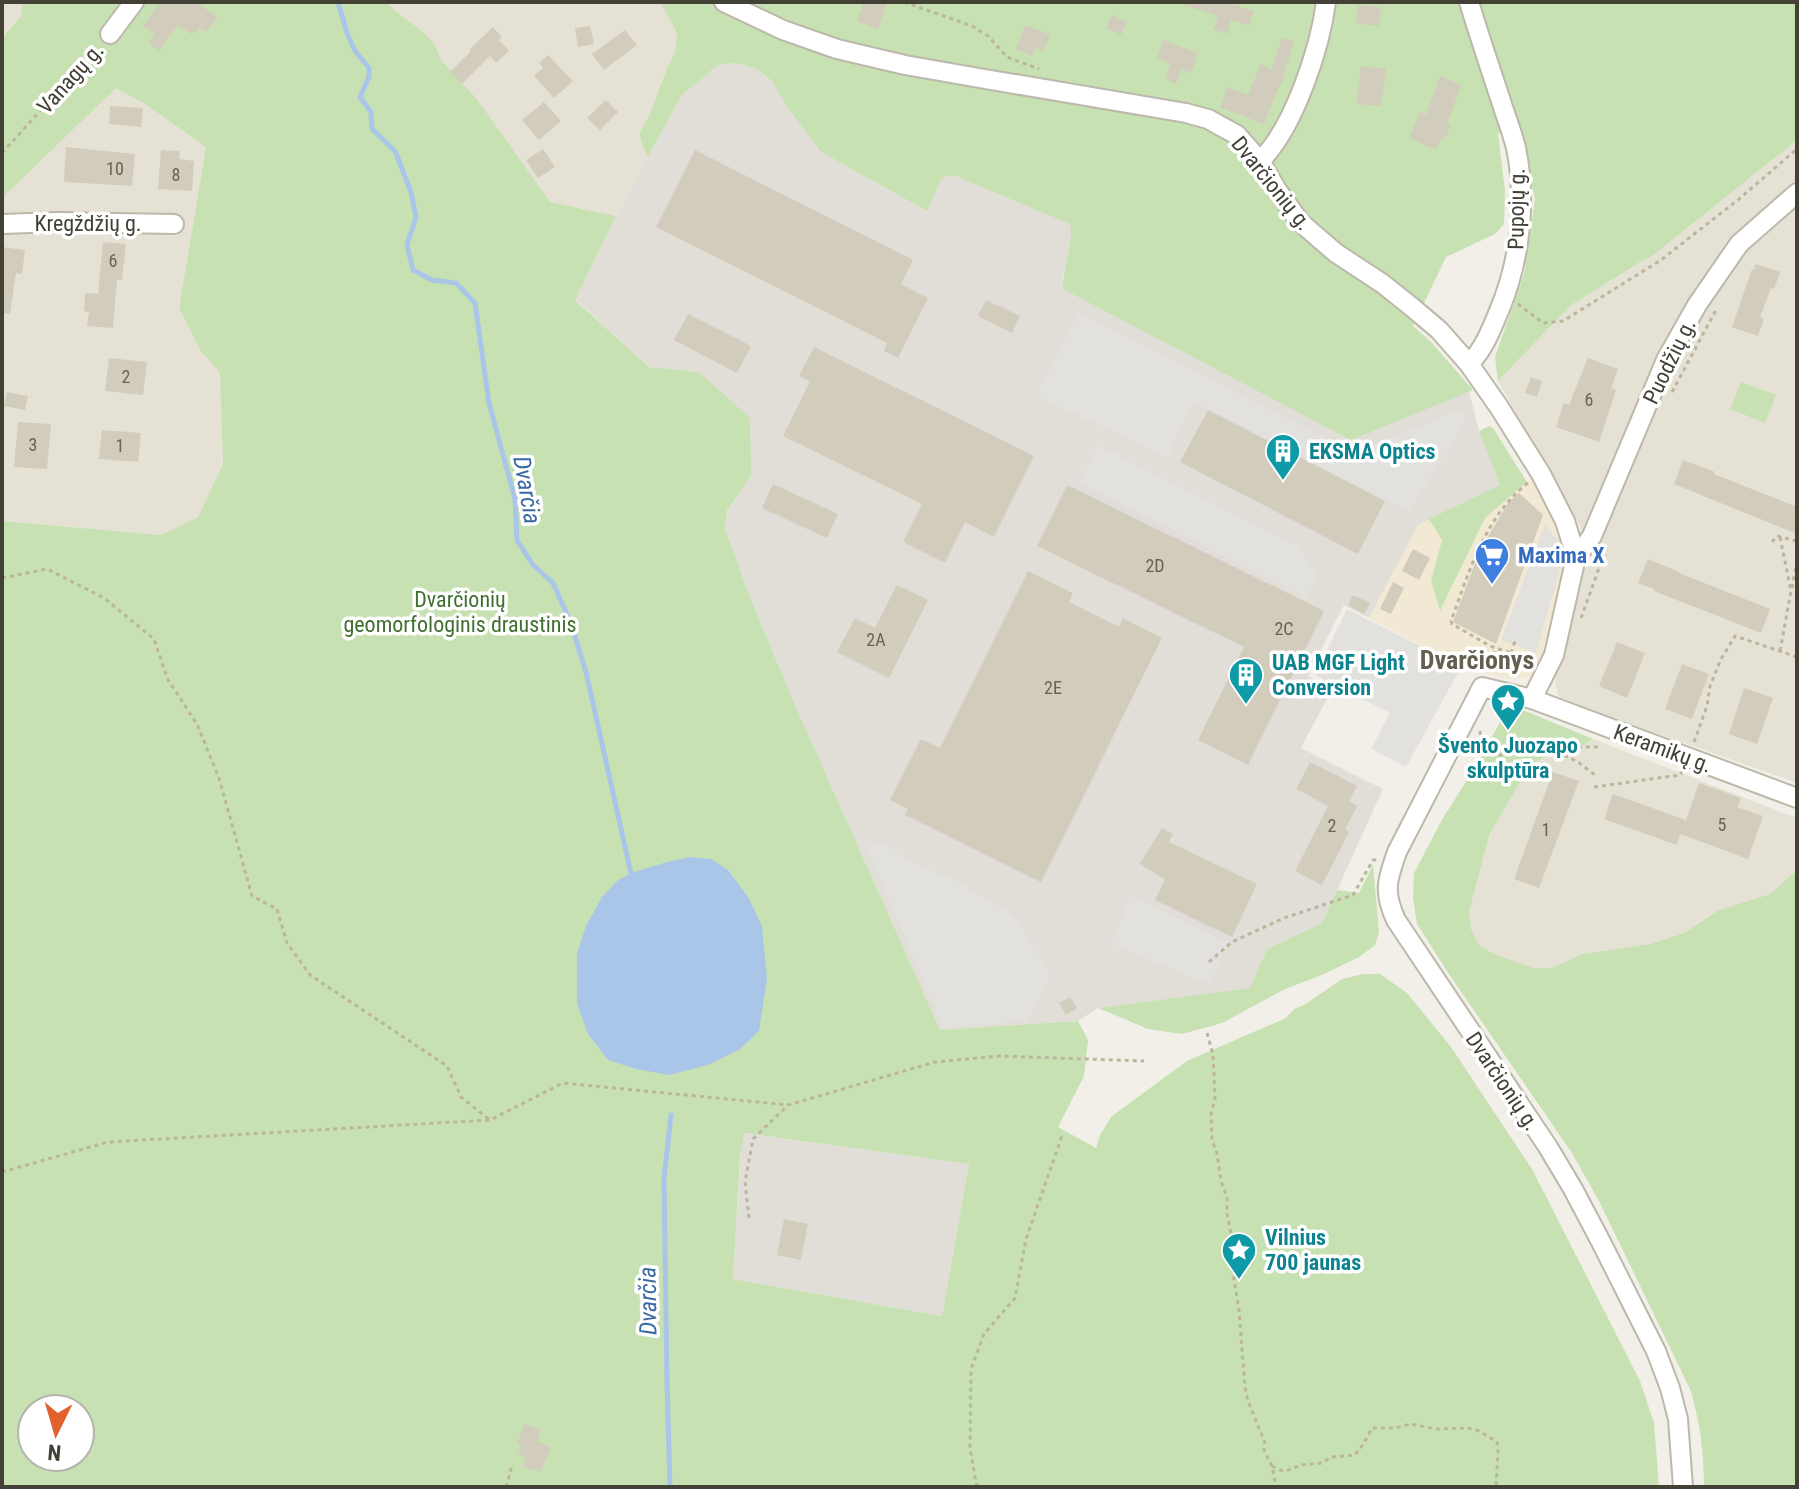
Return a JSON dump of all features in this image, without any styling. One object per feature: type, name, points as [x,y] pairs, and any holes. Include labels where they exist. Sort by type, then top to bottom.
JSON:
[{"type":"street","name":"Vanagų g.","points":[[110,34],[134,2]]},
{"type":"street","name":"Dvarčionių g.","points":[[724,2],[783,30],[837,49],[905,65],[1186,113],[1208,119],[1237,135],[1260,161],[1300,222],[1439,330],[1469,364],[1541,474],[1565,521],[1574,550],[1571,582],[1554,655],[1532,699]]},
{"type":"street","points":[[1260,161],[1270,151],[1299,100],[1324,20],[1326,2]]},
{"type":"street","name":"Pupojų g.","points":[[1469,2],[1516,148],[1521,187],[1520,227],[1507,293],[1487,339],[1469,364]]},
{"type":"street","name":"Puodžių g.","points":[[1574,550],[1584,547],[1592,536],[1666,360],[1697,305],[1739,244],[1797,193]]},
{"type":"street","name":"Kregždžių g.","points":[[2,224],[174,224]]},
{"type":"street","name":"Dvarčionių g.","points":[[1481,681],[1464,722],[1394,860],[1387,888],[1387,903],[1560,1168],[1656,1351],[1678,1419],[1683,1487]]},
{"type":"street","name":"Keramikų g.","points":[[1481,681],[1797,798]]},
{"type":"path","points":[[904,2],[982,31],[1007,57],[1043,71]]},
{"type":"path","name":"Vanagų g.","points":[[2,153],[110,34]]},
{"type":"path","points":[[1507,293],[1543,323],[1563,321],[1661,260],[1797,149]]},
{"type":"path","points":[[1671,394],[1720,303]]},
{"type":"path","points":[[1541,474],[1524,485],[1504,505],[1477,550],[1451,621],[1496,648],[1549,666]]},
{"type":"path","points":[[1772,542],[1777,536],[1797,541]]},
{"type":"path","points":[[1780,537],[1791,591]]},
{"type":"path","points":[[1582,617],[1607,545]]},
{"type":"path","points":[[1780,651],[1797,561]]},
{"type":"path","points":[[2,578],[47,569],[104,598],[154,639],[168,680],[197,724],[219,778],[252,896],[277,909],[287,943],[310,975],[447,1066],[461,1097],[490,1120]]},
{"type":"path","points":[[1594,787],[1680,775],[1707,706],[1710,686],[1735,636],[1797,657]]},
{"type":"path","points":[[1511,653],[1516,638]]},
{"type":"path","points":[[1481,681],[1496,648]]},
{"type":"path","points":[[1464,722],[1477,728],[1481,741],[1500,755],[1550,748],[1598,747]]},
{"type":"path","points":[[1550,748],[1578,762],[1595,775]]},
{"type":"path","points":[[1209,962],[1232,942],[1284,918],[1353,895],[1373,860],[1394,860]]},
{"type":"path","points":[[1207,1033],[1214,1075],[1212,1140],[1227,1197],[1234,1249],[1232,1267],[1245,1387],[1265,1443],[1264,1450],[1272,1466],[1276,1487]]},
{"type":"path","points":[[2,1172],[108,1142],[490,1120],[563,1083],[788,1105],[935,1062],[999,1056],[1144,1061]]},
{"type":"path","points":[[749,1218],[745,1182],[753,1139],[788,1105]]},
{"type":"path","points":[[977,1487],[970,1449],[971,1369],[984,1334],[1015,1298],[1026,1239],[1063,1133]]},
{"type":"path","points":[[1272,1466],[1286,1471],[1301,1465],[1322,1463],[1331,1457],[1355,1455],[1368,1439],[1372,1428],[1376,1427],[1395,1428],[1415,1424],[1436,1429],[1468,1428],[1497,1442],[1496,1487]]},
{"type":"path","points":[[506,1487],[512,1466]]},
{"type":"shaded area","points":[[2,2],[24,3],[21,16],[2,38]]},
{"type":"shaded area","points":[[382,2],[660,2],[677,33],[675,52],[639,133],[648,157],[616,216],[550,202],[517,186]]},
{"type":"shaded area","points":[[737,63],[757,69],[773,82],[785,104],[821,152],[927,211],[942,178],[953,175],[1071,224],[1072,236],[1062,280],[1351,440],[1469,391],[1479,431],[1500,485],[1418,525],[1369,618],[1344,605],[1308,676],[1332,689],[1301,748],[1383,789],[1322,923],[1267,949],[1251,988],[1098,1008],[1078,1021],[940,1030],[792,698],[725,529],[727,512],[751,476],[699,372],[649,367],[575,299],[681,96],[718,65]]},
{"type":"shaded area","points":[[116,87],[206,147],[179,308],[200,350],[220,373],[223,464],[198,517],[161,535],[2,521],[2,198]]},
{"type":"shaded area","points":[[1797,140],[1797,783],[1594,711],[1558,695],[1555,683],[1557,670],[1582,568],[1581,528],[1498,381],[1570,306],[1651,257]]},
{"type":"shaded area","points":[[1079,313],[1355,453],[1460,410],[1466,421],[1409,512],[1193,401],[1167,458],[1037,395]]},
{"type":"shaded area","points":[[1098,445],[1296,545],[1317,574],[1306,598],[1079,483]]},
{"type":"shaded area","points":[[1532,478],[1542,490],[1554,516],[1567,549],[1568,564],[1543,665],[1531,677],[1509,679],[1461,667],[1369,618],[1418,525],[1429,519],[1442,540],[1431,581],[1441,610],[1485,518]]},
{"type":"shaded area","points":[[1545,525],[1558,541],[1562,563],[1536,653],[1501,640]]},
{"type":"shaded area","points":[[1347,609],[1461,667],[1406,767],[1371,749],[1390,713],[1315,675]]},
{"type":"shaded area","points":[[1593,739],[1797,818],[1797,870],[1770,894],[1719,910],[1684,933],[1650,944],[1582,954],[1552,968],[1534,968],[1494,954],[1479,945],[1471,929],[1469,912],[1490,833],[1531,764],[1554,753],[1577,749]]},
{"type":"shaded area","points":[[883,841],[904,858],[962,884],[1013,915],[1050,975],[1027,1021],[943,1028],[867,846]]},
{"type":"shaded area","points":[[1130,895],[1228,942],[1209,984],[1112,944]]},
{"type":"shaded area","points":[[742,1133],[969,1164],[942,1316],[733,1279]]},
{"type":"green space","name":"Dvarčionių geomorfologinis draustinis","points":[[23,2],[386,2],[425,34],[432,41],[440,59],[476,98],[550,202],[616,216],[575,300],[649,367],[699,372],[750,418],[751,476],[727,511],[725,529],[792,698],[940,1030],[1078,1021],[1088,1040],[1084,1076],[1058,1127],[1096,1148],[1112,1116],[1187,1061],[1286,1018],[1294,1009],[1342,979],[1380,974],[1407,993],[1451,1047],[1532,1169],[1640,1381],[1654,1423],[1659,1487],[2,1487],[2,521],[161,535],[198,517],[223,464],[220,373],[200,350],[179,308],[206,147],[145,104],[116,88],[2,198],[2,38],[21,16]],"holes":[[[744,1133],[969,1164],[942,1316],[733,1279]]]},
{"type":"green space","points":[[660,2],[1797,2],[1797,140],[1651,257],[1570,306],[1498,381],[1495,357],[1524,274],[1535,199],[1519,127],[1498,133],[1505,191],[1504,224],[1495,234],[1446,257],[1413,326],[1473,390],[1351,440],[1063,289],[1070,224],[953,175],[942,178],[927,211],[821,152],[785,104],[773,82],[757,69],[737,63],[718,65],[681,96],[648,157],[639,133],[675,52],[677,33]]},
{"type":"green space","points":[[1741,382],[1776,395],[1765,423],[1730,409]]},
{"type":"green space","points":[[1489,426],[1527,482],[1485,518],[1440,611],[1431,581],[1442,540],[1429,519],[1500,485],[1479,431]]},
{"type":"green space","points":[[1508,708],[1518,708],[1593,739],[1577,749],[1554,753],[1531,764],[1490,833],[1469,912],[1471,929],[1479,945],[1494,954],[1534,968],[1552,968],[1582,954],[1650,944],[1684,933],[1719,910],[1770,894],[1797,870],[1797,1487],[1704,1487],[1701,1438],[1691,1391],[1599,1201],[1572,1153],[1417,924],[1413,898],[1414,873]]},
{"type":"green space","points":[[1373,865],[1379,932],[1375,945],[1359,957],[1285,989],[1222,1023],[1182,1034],[1148,1029],[1098,1008],[1250,988],[1267,949],[1322,923],[1337,890],[1359,893]]},
{"type":"water","points":[[691,857],[711,859],[728,870],[748,897],[762,926],[767,979],[759,1031],[740,1049],[708,1065],[669,1075],[608,1060],[588,1034],[577,1004],[577,953],[586,926],[602,897],[617,881],[631,873]]},
{"type":"building","points":[[160,2],[196,2],[217,17],[206,32],[200,28],[191,34],[178,25],[159,51],[148,43],[155,34],[143,26]]},
{"type":"building","points":[[864,2],[887,2],[878,29],[857,21]]},
{"type":"building","points":[[1184,2],[1225,2],[1254,11],[1249,25],[1231,20],[1227,34],[1213,29],[1218,16],[1184,5]]},
{"type":"building","points":[[1358,5],[1381,7],[1379,26],[1356,23]]},
{"type":"building","points":[[1112,15],[1127,22],[1121,35],[1106,28]]},
{"type":"building","points":[[1025,25],[1050,35],[1043,51],[1035,48],[1032,56],[1016,49]]},
{"type":"building","points":[[590,26],[594,44],[578,47],[575,28]]},
{"type":"building","points":[[493,27],[509,51],[496,63],[490,56],[462,84],[450,72]]},
{"type":"building","points":[[625,30],[637,45],[604,70],[592,54]]},
{"type":"building","points":[[1282,38],[1294,41],[1283,79],[1264,124],[1220,107],[1227,87],[1248,95],[1261,64],[1272,69]]},
{"type":"building","points":[[1163,40],[1198,53],[1191,73],[1182,69],[1176,84],[1165,79],[1169,63],[1157,58]]},
{"type":"building","points":[[548,55],[573,81],[554,98],[534,76],[543,68],[539,63]]},
{"type":"building","points":[[1361,66],[1386,69],[1381,106],[1357,104]]},
{"type":"building","points":[[1440,76],[1461,85],[1447,124],[1451,126],[1436,150],[1409,138],[1420,112],[1426,115]]},
{"type":"building","points":[[606,100],[618,112],[600,130],[587,118]]},
{"type":"building","points":[[544,102],[561,121],[539,140],[522,120]]},
{"type":"building","points":[[110,106],[143,108],[141,127],[109,124]]},
{"type":"building","points":[[66,147],[135,154],[132,186],[64,182]]},
{"type":"building","points":[[543,149],[555,167],[538,178],[526,160]]},
{"type":"building","points":[[161,150],[180,151],[179,159],[194,161],[192,191],[158,189]]},
{"type":"building","points":[[695,150],[913,260],[901,284],[928,298],[898,358],[884,351],[887,343],[656,227]]},
{"type":"building","points":[[103,242],[126,244],[122,280],[117,280],[113,328],[87,326],[89,312],[84,311],[85,293],[98,294]]},
{"type":"building","points":[[2,247],[25,250],[22,274],[16,273],[10,314],[2,313]]},
{"type":"building","points":[[1756,264],[1780,272],[1760,317],[1764,319],[1758,336],[1732,327]]},
{"type":"building","points":[[986,300],[1020,316],[1012,333],[978,316]]},
{"type":"building","points":[[688,314],[751,346],[737,373],[674,340]]},
{"type":"building","points":[[814,347],[1034,456],[994,537],[965,522],[945,563],[903,542],[922,504],[783,436],[810,381],[799,376]]},
{"type":"building","points":[[109,358],[147,362],[143,395],[105,391]]},
{"type":"building","points":[[1588,358],[1618,369],[1611,388],[1616,390],[1599,442],[1556,427],[1564,403],[1569,405]]},
{"type":"building","points":[[1531,377],[1542,381],[1537,397],[1525,393]]},
{"type":"building","points":[[7,392],[28,396],[25,410],[4,406]]},
{"type":"building","name":"EKSMA Optics","points":[[1208,410],[1385,501],[1358,554],[1180,462]]},
{"type":"building","points":[[18,422],[51,424],[47,469],[14,467]]},
{"type":"building","points":[[102,430],[141,433],[138,462],[99,459]]},
{"type":"building","points":[[1683,460],[1797,507],[1797,534],[1674,484]]},
{"type":"building","points":[[773,484],[838,514],[827,538],[762,508]]},
{"type":"building","points":[[1067,485],[1324,611],[1248,765],[1198,740],[1244,647],[1037,546]]},
{"type":"building","name":"Maxima X","points":[[1519,493],[1543,515],[1496,644],[1453,622],[1480,550],[1508,503]]},
{"type":"building","points":[[1413,549],[1430,558],[1419,580],[1402,571]]},
{"type":"building","points":[[1648,559],[1770,609],[1761,633],[1638,583]]},
{"type":"building","points":[[1028,571],[1073,593],[1069,602],[1119,627],[1123,618],[1162,638],[1041,882],[905,815],[908,809],[890,800],[921,739],[940,748]]},
{"type":"building","points":[[1393,582],[1404,588],[1391,614],[1380,609]]},
{"type":"building","points":[[897,585],[928,600],[889,678],[837,652],[855,618],[875,628]]},
{"type":"building","points":[[1353,595],[1370,603],[1364,614],[1348,605]]},
{"type":"building","points":[[1617,642],[1645,653],[1627,698],[1599,686]]},
{"type":"building","points":[[1682,664],[1709,674],[1692,719],[1665,709]]},
{"type":"building","points":[[1744,688],[1773,698],[1757,744],[1729,734]]},
{"type":"building","points":[[1310,762],[1357,786],[1349,801],[1357,806],[1345,830],[1349,832],[1322,885],[1295,871],[1328,806],[1296,789]]},
{"type":"building","points":[[1553,772],[1579,781],[1539,888],[1514,879]]},
{"type":"building","points":[[1699,783],[1741,798],[1737,807],[1763,816],[1748,859],[1680,834],[1677,845],[1604,819],[1613,794],[1686,820]]},
{"type":"building","points":[[1162,828],[1173,834],[1169,842],[1257,884],[1232,937],[1155,900],[1165,879],[1140,864]]},
{"type":"building","points":[[1070,997],[1077,1008],[1066,1015],[1059,1003]]},
{"type":"building","points":[[784,1219],[808,1224],[801,1260],[777,1255]]},
{"type":"building","points":[[525,1424],[541,1430],[537,1441],[551,1447],[541,1472],[522,1466],[526,1457],[518,1454],[522,1446],[517,1444]]},
{"type":"waterway","name":"Dvarčia","points":[[338,2],[355,51],[369,68],[369,77],[360,97],[371,112],[372,129],[395,151],[411,192],[416,217],[407,245],[413,270],[432,280],[456,283],[475,303],[489,403],[515,499],[517,540],[533,565],[553,583],[570,621],[586,672],[632,878]]},
{"type":"waterway","name":"Dvarčia","points":[[670,1487],[664,1179],[671,1115]]},
{"type":"place","name":"EKSMA Optics","points":[[1283,482]]},
{"type":"place","name":"Maxima X","points":[[1492,586]]},
{"type":"place","name":"UAB MGF Light Conversion","points":[[1246,706]]},
{"type":"place","name":"Švento Juozapo skulptūra","points":[[1508,732]]},
{"type":"place","name":"Vilnius 700 jaunas","points":[[1239,1281]]},
{"type":"district","name":"Dvarčionys","points":[[1477,660]]}]
